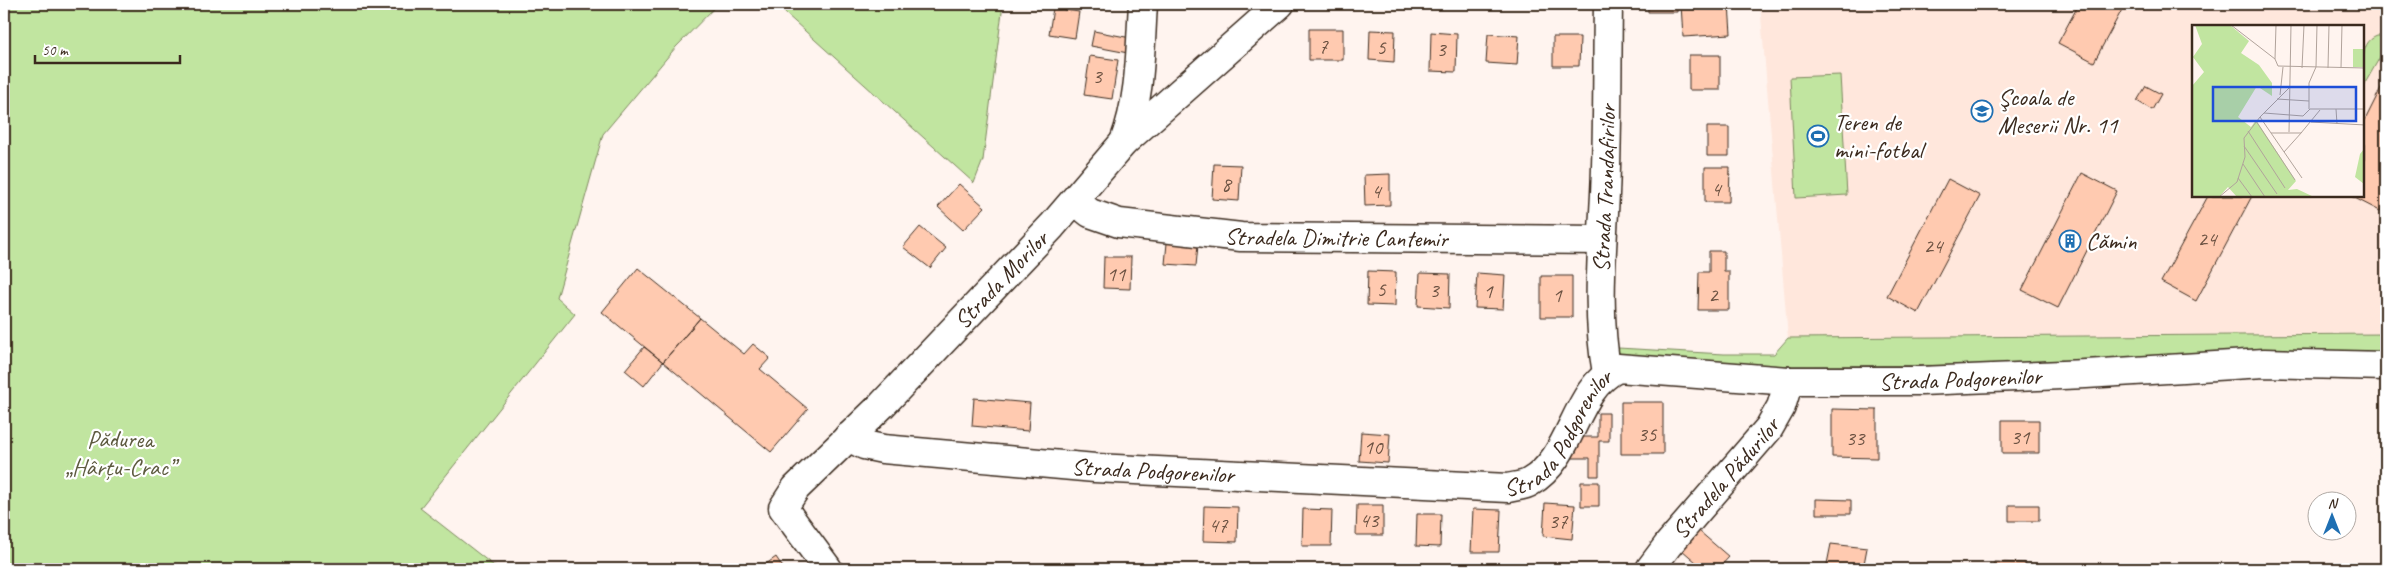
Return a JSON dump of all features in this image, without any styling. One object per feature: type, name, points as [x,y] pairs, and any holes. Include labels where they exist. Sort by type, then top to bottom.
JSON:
[{"type":"street","points":[[1124,142],[1133,118],[1136,102],[1143,4]]},
{"type":"street","name":"Strada Morilor","points":[[828,569],[782,508],[796,488],[882,405],[1074,201],[1124,142],[1279,4]]},
{"type":"street","name":"Strada Trandafirilor","points":[[1607,373],[1602,348],[1602,240],[1606,183],[1608,4]]},
{"type":"street","name":"Stradela Dimitrie Cantemir","points":[[1074,201],[1090,213],[1119,223],[1240,236],[1602,240]]},
{"type":"street","name":"Strada Podgorenilor","points":[[848,437],[864,445],[883,449],[1095,468],[1508,488],[1529,483],[1545,471],[1594,387],[1607,373],[1618,368],[1789,382],[1921,381],[2086,374],[2264,363],[2386,366]]},
{"type":"street","name":"Stradela Pădurilor","points":[[1650,569],[1668,545],[1769,428],[1781,407],[1789,382]]},
{"type":"shaded area","name":"Şcoala de Meserii Nr. 11","points":[[1760,4],[2386,4],[2386,334],[1788,338]]},
{"type":"green space","name":"Pădurea „Hârțu-Crac”","points":[[4,4],[718,4],[676,47],[603,134],[557,298],[575,314],[420,508],[498,569],[4,569]]},
{"type":"green space","points":[[775,4],[1003,4],[983,160],[974,183]]},
{"type":"green space","points":[[2377,36],[2386,36],[2384,50],[2365,83],[2365,50],[2371,39]]},
{"type":"green space","name":"Teren de mini-fotbal","points":[[1840,75],[1847,195],[1796,198],[1790,77]]},
{"type":"green space","points":[[2386,334],[2386,356],[2050,365],[1751,366],[1619,358],[1618,348],[1724,354],[1774,354],[1788,338]]},
{"type":"building","points":[[1648,4],[1677,4],[1677,12],[1648,12]]},
{"type":"building","points":[[1681,4],[1729,4],[1731,34],[1683,37]]},
{"type":"building","points":[[2079,4],[2125,4],[2094,62],[2058,43]]},
{"type":"building","points":[[1053,8],[1079,12],[1075,38],[1049,34]]},
{"type":"building","points":[[1309,29],[1343,29],[1343,60],[1309,60]]},
{"type":"building","points":[[1370,30],[1395,31],[1394,62],[1369,60]]},
{"type":"building","points":[[1094,31],[1131,38],[1128,53],[1091,46]]},
{"type":"building","points":[[1431,32],[1457,34],[1456,72],[1430,71]]},
{"type":"building","points":[[1488,34],[1519,36],[1517,65],[1486,63]]},
{"type":"building","points":[[1553,37],[1580,37],[1579,66],[1553,66]]},
{"type":"building","points":[[1689,55],[1720,55],[1720,90],[1689,90]]},
{"type":"building","points":[[1090,56],[1118,60],[1112,99],[1084,95]]},
{"type":"building","points":[[2386,78],[2386,200],[2380,211],[2355,198],[2365,198],[2365,120]]},
{"type":"building","points":[[2146,86],[2161,94],[2152,110],[2137,101]]},
{"type":"building","points":[[1707,127],[1729,127],[1729,156],[1707,156]]},
{"type":"building","points":[[1214,164],[1241,165],[1239,201],[1212,199]]},
{"type":"building","points":[[1705,167],[1730,167],[1729,202],[1705,202]]},
{"type":"building","name":"Cămin","points":[[2082,173],[2117,191],[2058,308],[2022,290]]},
{"type":"building","points":[[1390,174],[1390,205],[1365,206],[1364,175]]},
{"type":"building","points":[[1948,179],[1980,196],[1918,313],[1887,296]]},
{"type":"building","points":[[959,184],[985,207],[963,230],[938,207]]},
{"type":"building","name":"Cămin","points":[[2207,198],[2251,198],[2196,301],[2161,282]]},
{"type":"building","points":[[920,227],[946,248],[930,268],[903,247]]},
{"type":"building","points":[[1167,243],[1198,245],[1196,266],[1165,264]]},
{"type":"building","points":[[1709,251],[1724,251],[1724,271],[1729,271],[1729,310],[1698,310],[1699,272],[1709,272]]},
{"type":"building","points":[[1104,257],[1131,257],[1130,289],[1103,288]]},
{"type":"building","points":[[638,268],[700,318],[663,362],[602,312]]},
{"type":"building","points":[[1368,271],[1396,272],[1395,306],[1367,305]]},
{"type":"building","points":[[1420,273],[1450,274],[1449,308],[1418,306]]},
{"type":"building","points":[[1477,273],[1505,275],[1503,309],[1475,308]]},
{"type":"building","points":[[1541,276],[1572,276],[1572,317],[1541,317]]},
{"type":"building","points":[[700,318],[744,354],[753,344],[770,358],[760,369],[808,409],[771,452],[663,362]]},
{"type":"building","points":[[644,347],[663,362],[644,386],[625,370]]},
{"type":"building","points":[[974,398],[1030,403],[1028,431],[972,426]]},
{"type":"building","points":[[1621,402],[1663,402],[1663,454],[1621,454]]},
{"type":"building","points":[[1832,409],[1877,410],[1877,458],[1832,457]]},
{"type":"building","points":[[1598,413],[1609,413],[1609,441],[1599,441],[1599,476],[1590,476],[1590,458],[1563,458],[1576,437],[1598,437]]},
{"type":"building","points":[[2002,420],[2039,420],[2039,453],[2002,453]]},
{"type":"building","points":[[1361,432],[1390,434],[1388,463],[1359,461]]},
{"type":"building","points":[[1581,482],[1599,482],[1599,506],[1581,506]]},
{"type":"building","points":[[1816,499],[1851,500],[1851,514],[1816,514]]},
{"type":"building","points":[[1545,503],[1575,505],[1572,539],[1543,536]]},
{"type":"building","points":[[1357,505],[1383,505],[1383,535],[1356,535]]},
{"type":"building","points":[[2009,505],[2039,505],[2039,521],[2009,521]]},
{"type":"building","points":[[1204,506],[1238,507],[1237,542],[1203,541]]},
{"type":"building","points":[[1303,509],[1332,510],[1331,546],[1302,546]]},
{"type":"building","points":[[1473,509],[1501,510],[1499,552],[1471,552]]},
{"type":"building","points":[[1417,514],[1441,514],[1440,547],[1416,546]]},
{"type":"building","points":[[1699,531],[1729,557],[1718,569],[1704,569],[1682,550]]},
{"type":"building","points":[[1831,544],[1867,548],[1863,569],[1826,569]]},
{"type":"building","points":[[776,557],[784,569],[759,569]]},
{"type":"building","points":[[1994,562],[2025,563],[2025,569],[1994,569]]},
{"type":"place","name":"Şcoala de Meserii Nr. 11","points":[[1982,111]]},
{"type":"place","name":"Teren de mini-fotbal","points":[[1818,136]]},
{"type":"place","name":"Cămin","points":[[2070,241]]}]
